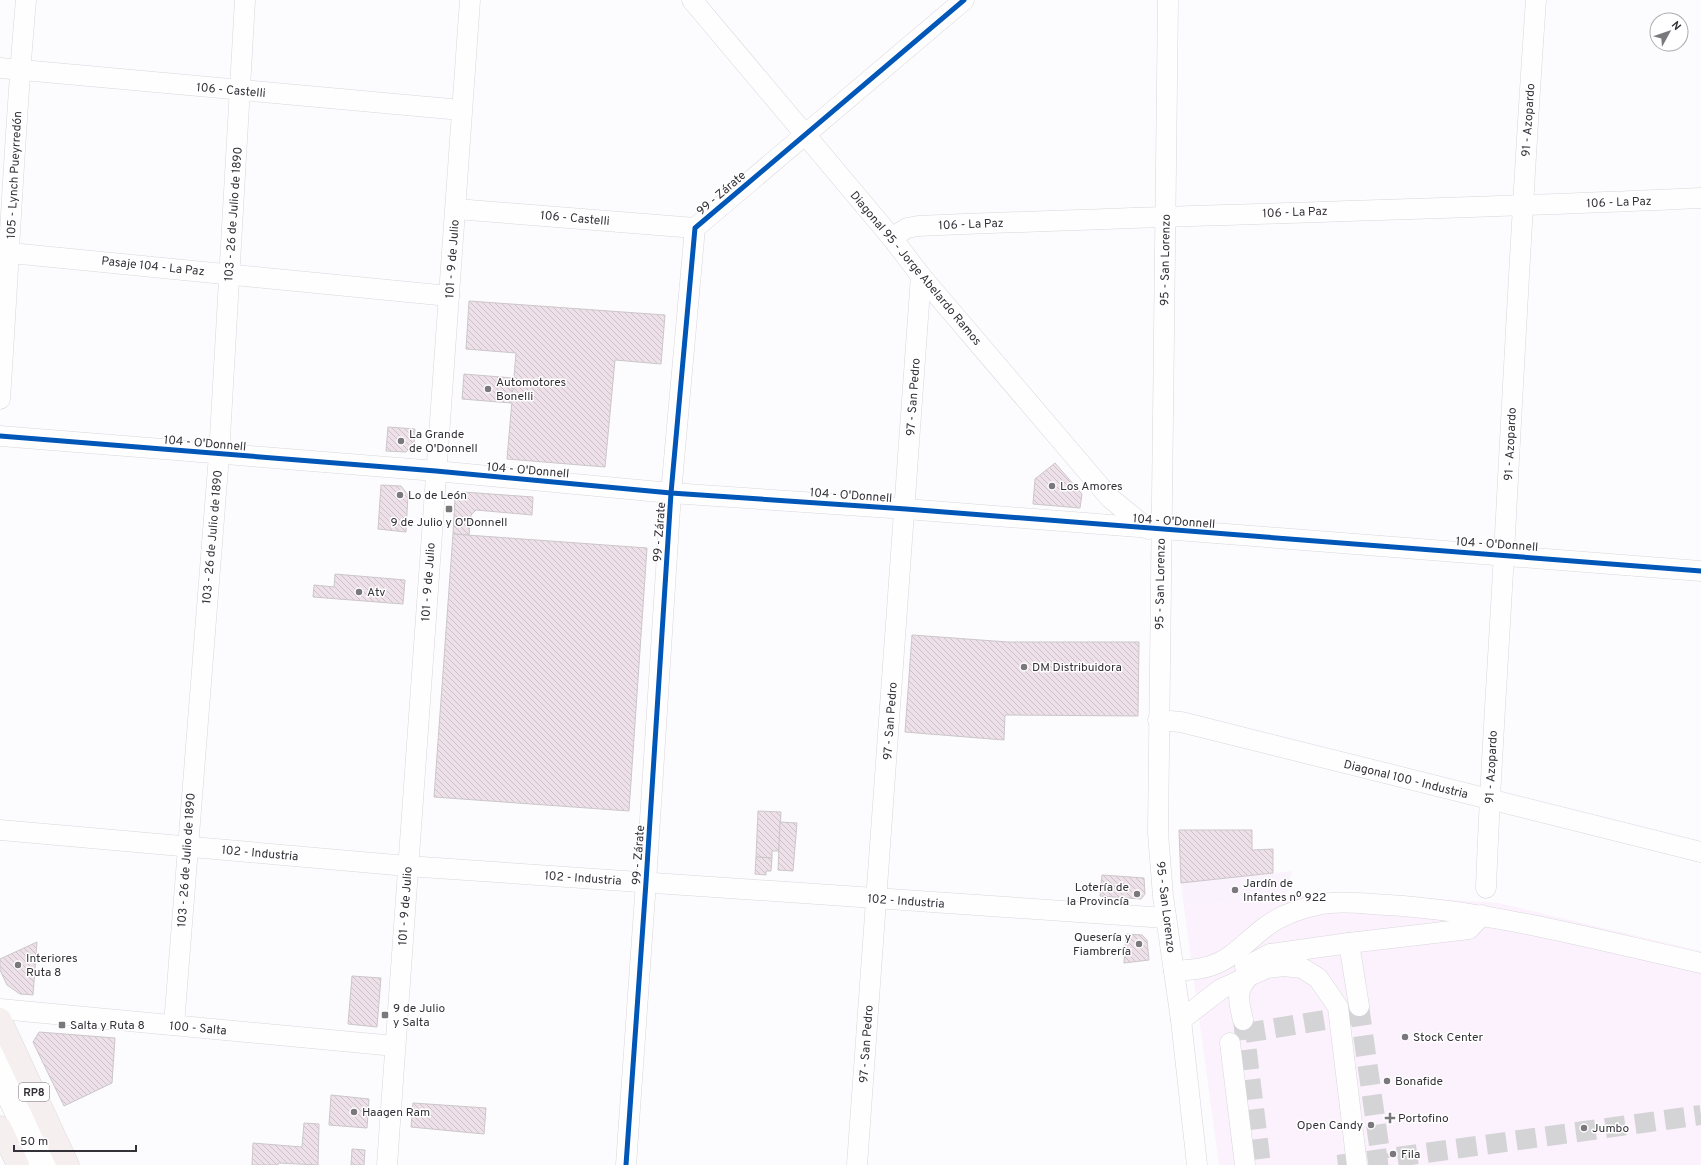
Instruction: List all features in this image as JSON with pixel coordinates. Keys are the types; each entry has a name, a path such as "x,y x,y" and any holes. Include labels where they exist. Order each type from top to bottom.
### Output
{"main road":[{"name":"RP8","path":"0,1019 68,1165"},
{"path":"0,1127 18,1165"}],"street":[{"name":"105 - Lynch Pueyrredón","path":"0,399 5,252 26,0"},
{"name":"103 - 26 de Julio de 1890","path":"174,1025 219,454 241,91 245,0"},
{"name":"101 - 9 de Julio","path":"387,1165 407,866 456,209 461,110 470,0"},
{"name":"Diagonal 95 - Jorge Abelardo Ramos","path":"692,0 892,238 921,276 1110,498 1154,529"},
{"name":"99 - Zárate","path":"626,1165 671,493 695,228 804,134 964,0"},
{"name":"95 - San Lorenzo","path":"1168,0 1166,216 1154,529 1158,720 1158,833 1166,918 1181,1020 1197,1165"},
{"name":"91 - Azopardo","path":"1486,888 1489,800 1504,554 1522,206 1536,0"},
{"name":"106 - Castelli","path":"0,68 461,110"},
{"name":"106 - La Paz","path":"892,238 907,228 918,226 1166,216 1522,206 1701,198"},
{"name":"106 - Castelli","path":"456,209 695,228"},
{"name":"Pasaje 104 - La Paz","path":"5,252 449,296"},
{"name":"97 - San Pedro","path":"857,1165 878,899 921,276"},
{"name":"104 - O'Donnell","path":"0,436 436,471 671,493 906,509 1154,529 1504,554 1701,571"},
{"name":"Diagonal 100 - Industria","path":"1158,720 1181,722 1701,852"},
{"name":"102 - Industria","path":"0,830 407,866 1166,918"},
{"path":"1174,971 1214,965 1232,955 1266,926 1289,913 1318,904 1349,903 1411,907 1482,915 1564,930 1701,963"},
{"path":"1181,1020 1221,989 1234,975 1252,962 1270,954 1469,929 1482,915"},
{"path":"1349,943 1359,1006"},
{"path":"1221,989 1266,968 1284,966 1302,968 1318,978 1338,1007 1357,1165"},
{"path":"1243,1020 1239,991 1242,983 1251,974"},
{"name":"100 - Salta","path":"0,1009 396,1046"},
{"path":"1230,1043 1245,1165"},
{"path":"0,1048 56,1165"},
{"path":"0,1082 40,1165"}],"shaded area":[{"name":"Jardín de Infantes nº 922","path":"1292,871 1286,897 1184,907 1181,883"},
{"path":"1339,892 1498,903 1701,951 1701,1165 1219,1165 1184,907"}],"building":[{"path":"469,301 665,315 661,364 615,360 605,467 507,459 516,353 466,349"},
{"name":"Automotores Bonelli","path":"464,374 513,378 511,403 462,399"},
{"path":"388,427 415,429 414,444 406,452 386,451"},
{"path":"1055,463 1082,494 1080,508 1033,504 1035,479"},
{"path":"381,485 401,486 408,495 406,532 378,529"},
{"path":"463,492 533,497 532,515 476,510 471,515 469,535 453,534 455,498"},
{"path":"453,534 647,548 629,811 434,797"},
{"name":"Atv","path":"335,574 405,580 403,604 313,597 314,585 334,587"},
{"name":"DM Distribuidora","path":"912,635 1008,642 1139,642 1138,716 1005,715 1004,740 905,732"},
{"path":"758,811 781,812 779,851 772,851 772,858 756,857"},
{"path":"780,822 797,823 793,871 778,870"},
{"path":"1179,830 1252,830 1252,850 1273,849 1273,873 1181,883"},
{"path":"756,857 772,858 771,871 766,871 766,875 755,874"},
{"path":"1102,875 1144,878 1145,894 1141,899 1100,896"},
{"path":"1126,934 1142,935 1147,940 1149,960 1124,963"},
{"name":"Interiores Ruta 8","path":"37,942 33,995 20,994 7,985 0,970 0,959"},
{"path":"352,976 381,978 377,1027 348,1024"},
{"path":"39,1032 115,1038 112,1083 64,1106 33,1042"},
{"path":"331,1095 369,1099 367,1128 329,1125"},
{"path":"413,1103 486,1108 484,1134 411,1127"},
{"path":"304,1123 319,1124 318,1165 278,1163 278,1165 252,1165 253,1143 302,1147"},
{"path":"352,1149 365,1150 364,1165 351,1165"}],"tunnel":[{"path":"1359,1006 1381,1159"},
{"path":"1245,1033 1355,1015"},
{"path":"1243,1020 1261,1165"},
{"path":"1338,1165 1701,1115"}],"cycle path":[{"path":"626,1165 671,493 695,228 964,0"},
{"path":"0,436 436,471 671,493 906,509 1701,571"}],"place":[{"name":"Automotores Bonelli","path":"488,389"},
{"name":"La Grande de O'Donnell","path":"401,441"},
{"name":"Los Amores","path":"1052,486"},
{"name":"Lo de León","path":"400,495"},
{"name":"9 de Julio y O'Donnell","path":"449,509"},
{"name":"Atv","path":"359,592"},
{"name":"DM Distribuidora","path":"1024,667"},
{"name":"Jardín de Infantes nº 922","path":"1235,890"},
{"name":"Lotería de la Provincía","path":"1137,894"},
{"name":"Quesería y Fiambrería","path":"1139,944"},
{"name":"Interiores Ruta 8","path":"18,965"},
{"name":"9 de Julio y Salta","path":"385,1015"},
{"name":"Salta y Ruta 8","path":"62,1025"},
{"name":"Stock Center","path":"1405,1037"},
{"name":"Bonafide","path":"1387,1081"},
{"name":"Haagen Ram","path":"354,1112"},
{"name":"Portofino","path":"1390,1118"},
{"name":"Open Candy","path":"1371,1125"},
{"name":"Jumbo","path":"1584,1128"},
{"name":"Fila","path":"1393,1154"}]}
